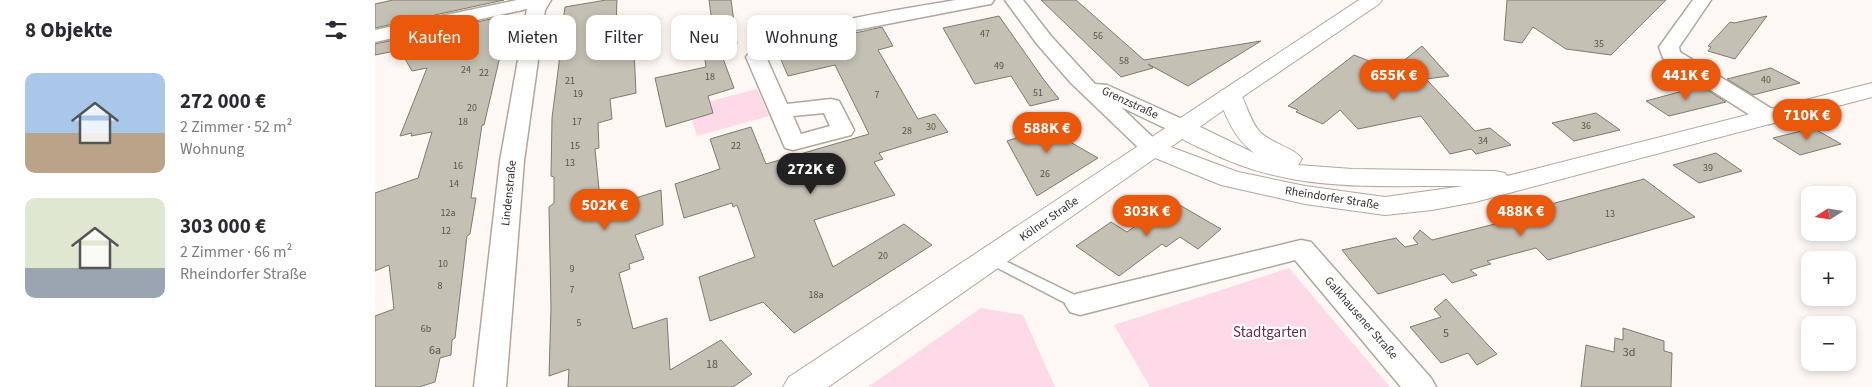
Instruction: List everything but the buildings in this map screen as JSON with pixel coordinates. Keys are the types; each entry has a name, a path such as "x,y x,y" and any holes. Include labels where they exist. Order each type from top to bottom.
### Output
{"main road":[{"name":"Kölner Straße","path":"801,387 991,259 1181,127 1373,0"},
{"name":"Rheindorfer Straße","path":"1152,148 1231,179 1305,195 1385,206 1441,200 1475,193 1517,180 1872,90"},
{"name":"Rheindorfer Straße","path":"1230,94 1238,121 1253,140 1273,154 1342,176"},
{"name":"Rheindorfer Straße","path":"1181,127 1219,148 1260,164 1304,174 1378,178 1456,176 1517,180"}],"street":[{"path":"375,36 541,0"},
{"name":"Lindenstraße","path":"489,387 512,161 536,10 541,0"},
{"path":"781,111 756,57 779,45 816,32 985,0"},
{"name":"Grenzstraße","path":"1014,0 1044,40 1079,79 1152,148"},
{"path":"1702,0 1669,47 1671,54 1680,62 1769,117"},
{"name":"Grenzstraße","path":"1079,79 1181,127"},
{"name":"Galkhausener Straße","path":"1080,304 1301,249 1420,387"}],"lane":[{"path":"991,259 1080,304"}],"green space":[{"path":"757,89 769,116 697,136 688,107"},
{"name":"Stadtgarten","path":"1289,268 1390,387 1150,387 1114,325"},
{"path":"981,308 1023,315 1055,387 868,387"}]}
